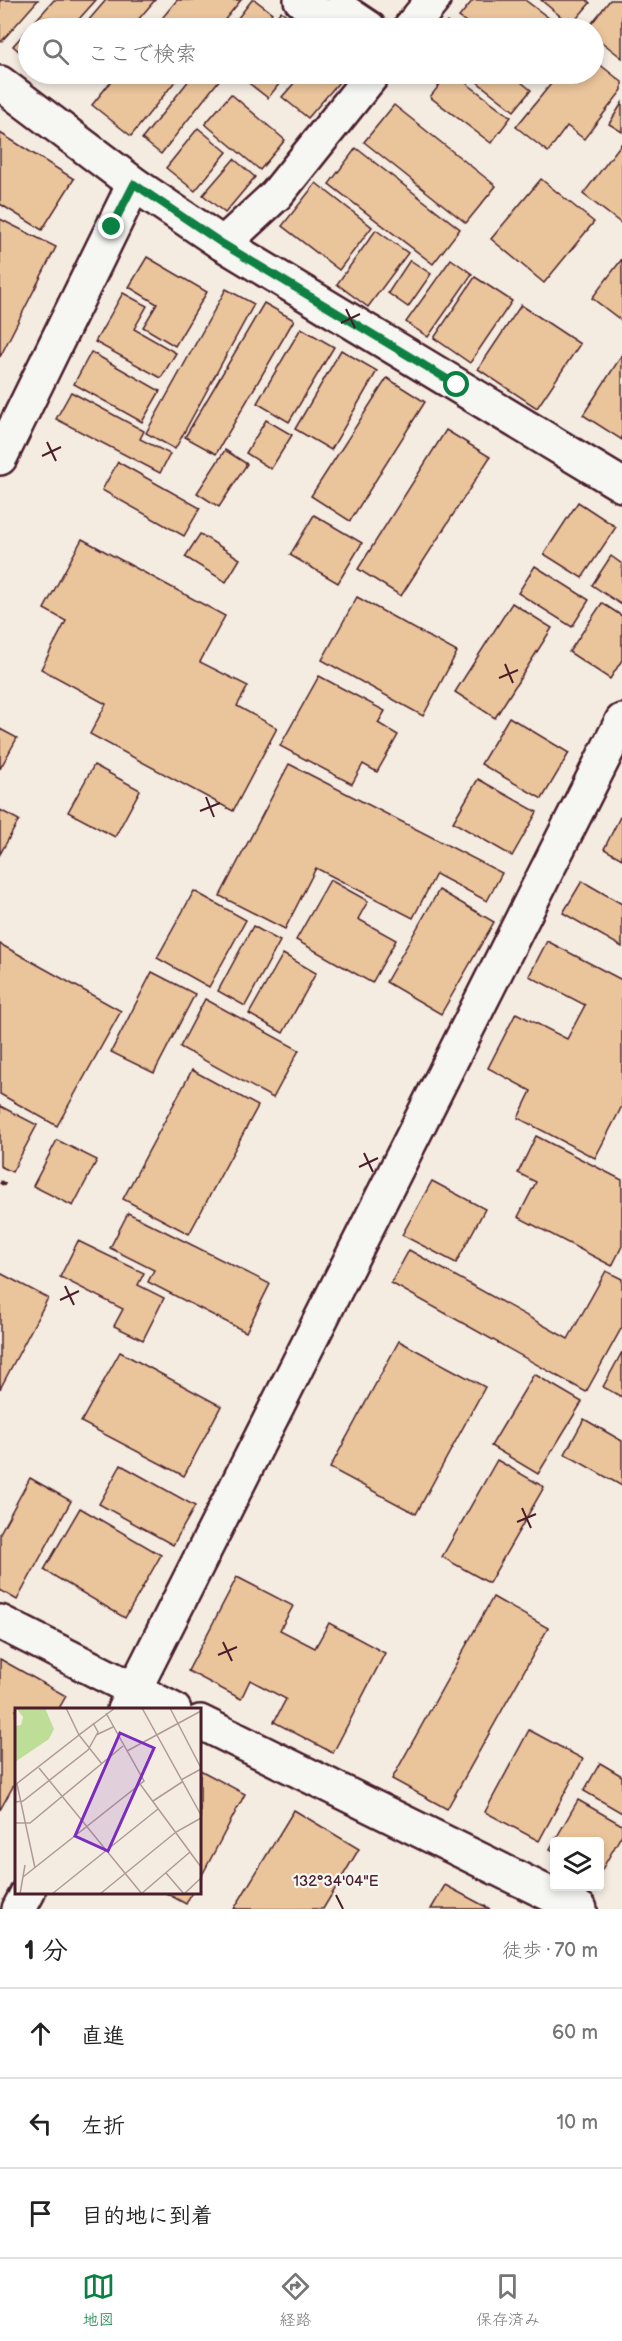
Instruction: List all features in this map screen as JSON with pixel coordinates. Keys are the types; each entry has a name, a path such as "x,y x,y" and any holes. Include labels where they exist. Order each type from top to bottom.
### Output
{"street":[{"path":"301,0 323,18 345,12 354,18"},
{"path":"418,18 433,0"},
{"path":"0,83 134,184 223,244 622,485"},
{"path":"223,244 276,195 366,84"},
{"path":"0,459 134,184"},
{"path":"129,1700 622,721"},
{"path":"0,1622 129,1700 165,1708"},
{"path":"201,1722 580,1909"},
{"path":"19,1909 27,1894"}],"path":[{"path":"0,1182 6,1185"}],"building":[{"path":"0,0 38,0 22,18 18,18 18,23 0,41"},
{"path":"54,0 96,0 80,18 38,18"},
{"path":"106,0 155,0 140,18 91,18"},
{"path":"177,0 241,0 226,18 162,18"},
{"path":"252,0 272,13 268,18 238,18"},
{"path":"473,0 525,0 549,18 460,18"},
{"path":"541,0 587,0 590,3 577,18 563,18"},
{"path":"610,0 622,0 622,58 604,44 604,18 596,18"},
{"path":"281,11 290,18 275,18"},
{"path":"18,40 18,50 13,46"},
{"path":"604,68 622,82 622,90 584,139 567,126 548,152 516,127 551,84 604,84"},
{"path":"109,84 173,84 131,136 92,105"},
{"path":"186,84 216,84 161,154 142,139"},
{"path":"250,84 279,84 268,98"},
{"path":"293,84 337,84 308,118 282,97"},
{"path":"440,84 467,84 511,117 491,143 430,97"},
{"path":"480,84 524,84 531,90 514,111"},
{"path":"231,94 285,140 260,170 205,124"},
{"path":"622,103 622,132 609,124"},
{"path":"394,105 496,186 466,223 364,142"},
{"path":"198,128 227,152 195,191 166,168"},
{"path":"0,133 74,179 42,230 0,204"},
{"path":"622,143 622,224 583,194"},
{"path":"356,148 460,229 433,264 329,184"},
{"path":"234,159 255,177 225,213 203,195"},
{"path":"541,179 594,222 544,283 491,239"},
{"path":"316,183 372,227 339,270 282,226"},
{"path":"0,219 56,247 0,357"},
{"path":"376,230 408,253 368,307 337,284"},
{"path":"147,257 207,292 175,346 143,327 157,304 129,287"},
{"path":"451,259 472,274 428,337 406,322"},
{"path":"622,259 622,321 592,298"},
{"path":"410,260 431,274 408,307 388,293"},
{"path":"475,277 512,301 470,363 434,338"},
{"path":"226,289 254,304 175,449 146,433"},
{"path":"123,293 147,306 134,329 176,353 161,378 95,342"},
{"path":"264,303 294,320 216,454 185,437"},
{"path":"521,305 580,344 537,408 478,369"},
{"path":"301,328 334,347 289,422 257,403"},
{"path":"341,350 377,371 331,450 295,429"},
{"path":"91,352 160,391 142,422 74,384"},
{"path":"622,355 622,440 583,415"},
{"path":"387,378 425,402 350,521 311,496"},
{"path":"71,392 144,431 140,439 170,454 160,473 56,419"},
{"path":"266,420 292,435 271,469 246,453"},
{"path":"446,430 490,457 401,596 358,569"},
{"path":"225,450 247,464 219,507 197,493"},
{"path":"118,462 200,508 184,536 102,490"},
{"path":"578,502 616,527 582,578 544,554"},
{"path":"314,515 362,543 338,583 290,555"},
{"path":"200,534 240,559 226,582 185,557"},
{"path":"82,539 225,616 200,662 248,686 237,706 277,728 233,811 90,734 106,704 41,669 66,621 44,609"},
{"path":"611,556 622,564 622,605 592,585"},
{"path":"535,566 589,600 572,627 518,593"},
{"path":"357,597 457,652 423,716 322,660"},
{"path":"512,603 552,628 495,718 455,692"},
{"path":"602,603 622,616 622,660 610,679 569,652"},
{"path":"319,676 385,711 378,723 398,735 377,772 363,764 352,784 280,746"},
{"path":"509,717 569,753 542,799 481,764"},
{"path":"0,729 17,738 0,769"},
{"path":"289,764 502,873 487,901 436,874 413,918 316,868 285,929 220,896"},
{"path":"94,765 140,790 115,837 68,812"},
{"path":"478,779 537,812 512,856 453,822"},
{"path":"0,810 19,820 0,854"},
{"path":"620,817 622,818 622,859 604,849"},
{"path":"330,880 368,901 358,919 396,940 372,983 296,940"},
{"path":"582,881 622,904 622,947 563,913"},
{"path":"439,890 494,922 441,1014 386,982"},
{"path":"194,891 246,920 209,987 157,958"},
{"path":"253,926 280,941 245,1006 218,991"},
{"path":"547,941 622,980 622,1106 595,1158 518,1118 531,1091 488,1068 516,1013 567,1039 585,1005 529,976"},
{"path":"0,944 121,1011 57,1126 0,1094"},
{"path":"283,954 316,973 283,1033 249,1014"},
{"path":"152,972 195,994 154,1073 111,1052"},
{"path":"205,999 299,1050 273,1098 180,1047"},
{"path":"192,1070 258,1106 189,1234 123,1199"},
{"path":"0,1106 37,1125 12,1172 0,1166"},
{"path":"536,1136 622,1180 622,1246 612,1266 518,1217 536,1182 518,1173"},
{"path":"57,1140 97,1160 73,1206 33,1186"},
{"path":"432,1181 485,1209 456,1263 402,1235"},
{"path":"128,1213 270,1284 246,1332 148,1282 154,1270 110,1248"},
{"path":"78,1241 144,1273 138,1285 164,1298 143,1340 114,1326 123,1309 60,1277"},
{"path":"409,1250 568,1339 606,1271 622,1279 622,1327 586,1392 391,1283"},
{"path":"0,1273 48,1298 0,1389"},
{"path":"399,1341 485,1387 416,1514 330,1468"},
{"path":"120,1352 221,1406 184,1476 81,1422"},
{"path":"622,1352 622,1397 603,1387"},
{"path":"534,1374 582,1402 538,1474 491,1446"},
{"path":"584,1419 622,1441 622,1486 565,1454"},
{"path":"497,1460 544,1487 489,1583 442,1557"},
{"path":"121,1465 195,1506 173,1545 99,1504"},
{"path":"30,1478 71,1501 17,1600 0,1590 0,1533"},
{"path":"80,1508 161,1555 125,1618 44,1570"},
{"path":"237,1577 293,1606 280,1630 315,1648 329,1623 385,1653 333,1753 274,1722 286,1699 250,1680 241,1699 188,1671"},
{"path":"493,1597 548,1628 447,1809 392,1779"},
{"path":"0,1659 66,1696 59,1708 15,1708 15,1783 0,1810"},
{"path":"529,1730 583,1759 539,1841 485,1812"},
{"path":"600,1763 622,1776 622,1813 584,1791"},
{"path":"201,1771 245,1794 201,1877"},
{"path":"578,1800 622,1825 622,1834 604,1866 604,1837 557,1837"},
{"path":"294,1810 359,1849 323,1909 234,1909"},
{"path":"445,1885 490,1909 431,1909"},
{"path":"168,1894 191,1894 186,1904"}],"route":[{"path":"112,227 134,184 223,244 457,385"}]}
